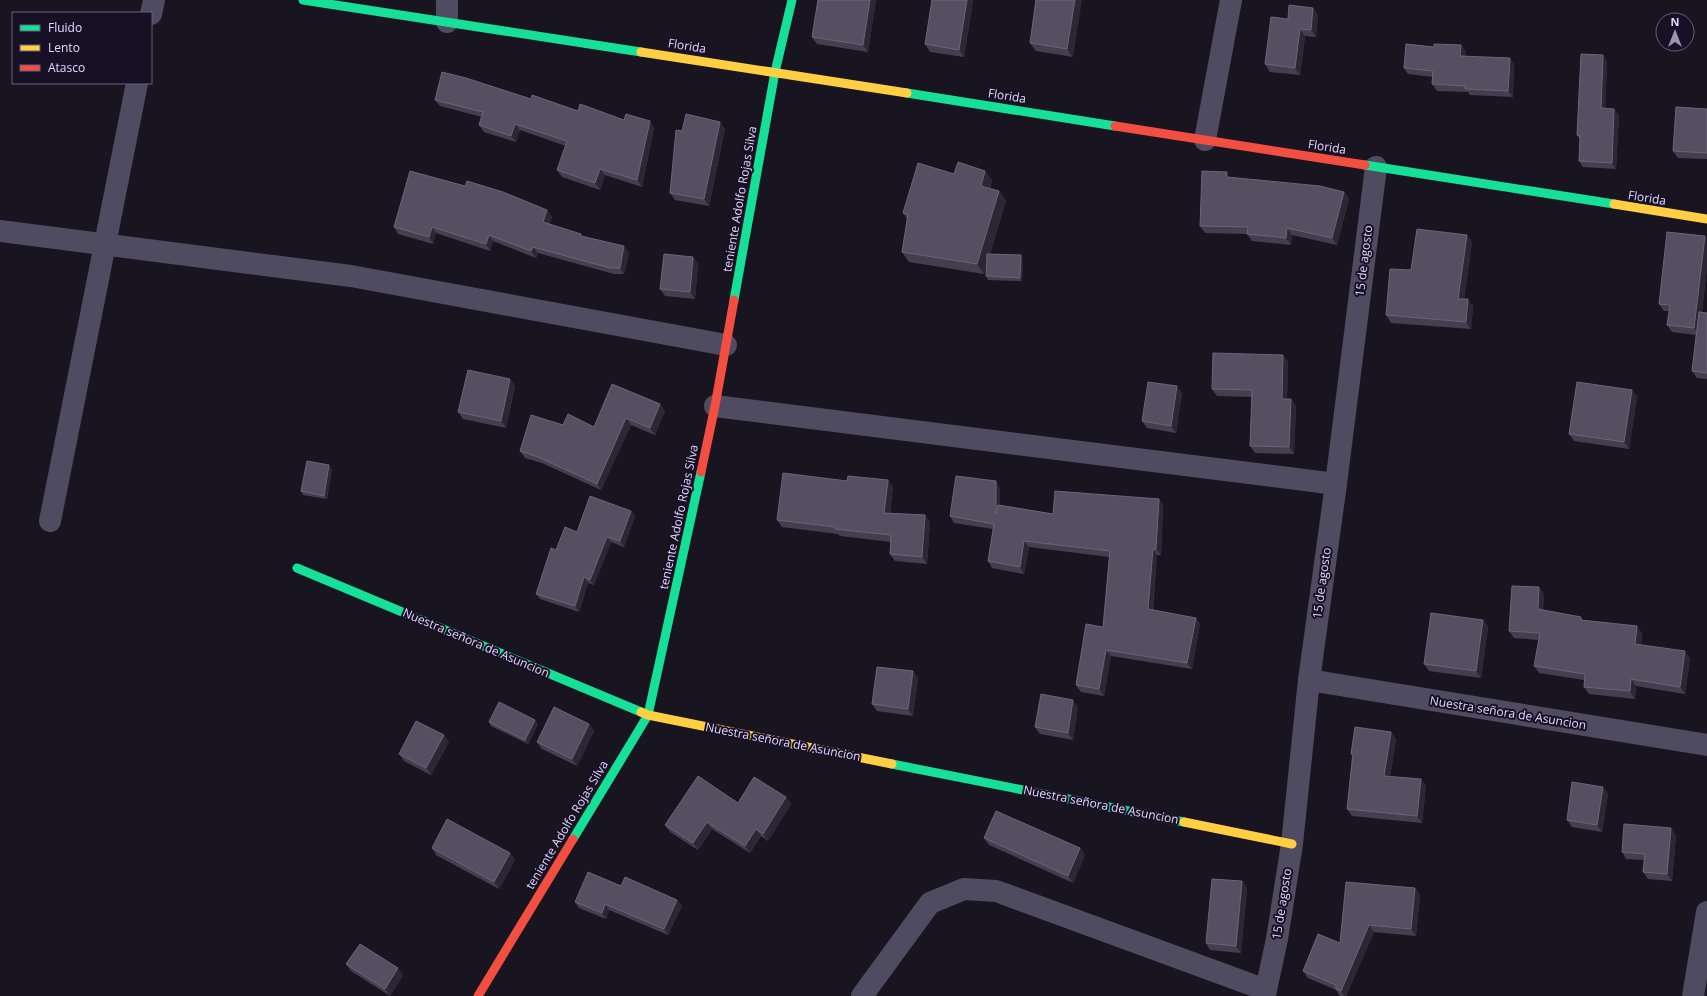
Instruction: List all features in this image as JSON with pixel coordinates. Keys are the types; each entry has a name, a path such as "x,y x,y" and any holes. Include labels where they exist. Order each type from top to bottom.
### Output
{"street":[{"path":"151,12 154,0"},
{"name":"Florida","path":"303,0 775,72 1707,219"},
{"path":"447,22 448,0"},
{"name":"teniente Adolfo Rojas Silva","path":"478,996 648,715 715,406 775,72 792,0"},
{"path":"1205,140 1231,0"},
{"path":"50,521 137,84"},
{"name":"15 de agosto","path":"1264,993 1277,939 1292,844 1309,680 1336,484 1376,167"},
{"path":"0,231 350,276 726,345"},
{"path":"715,406 1336,484"},
{"name":"Nuestra señora de Asuncion","path":"297,568 648,715 1292,844"},
{"name":"Nuestra señora de Asuncion","path":"1309,680 1707,745"},
{"path":"862,996 930,903 964,889 996,891 1264,993"},
{"path":"1693,996 1707,912"}],"building":[{"path":"818,0 870,0 863,45 812,37"},
{"path":"932,0 967,0 959,50 925,44"},
{"path":"1036,0 1075,0 1067,49 1030,43"},
{"path":"1289,5 1313,8 1311,30 1300,29 1295,68 1265,64 1271,17 1288,19"},
{"path":"1406,44 1434,47 1434,44 1461,45 1460,56 1510,58 1508,91 1465,89 1465,86 1432,84 1433,71 1404,68"},
{"path":"1581,54 1603,55 1601,108 1614,109 1612,163 1579,161 1580,136 1577,135"},
{"path":"442,72 466,78 531,99 532,95 578,111 580,104 624,120 626,114 650,121 637,180 600,169 595,183 557,170 567,141 515,124 511,136 479,125 483,112 435,100"},
{"path":"1676,107 1707,109 1707,153 1673,151"},
{"path":"686,114 720,122 704,199 670,193 676,130 682,131"},
{"path":"958,162 985,171 981,186 999,191 977,264 902,252 908,214 903,213 918,163 954,174"},
{"path":"410,171 465,186 467,181 503,192 547,210 543,222 581,234 581,236 624,246 620,268 610,268 533,247 531,251 489,235 486,244 432,227 429,237 394,227"},
{"path":"1202,171 1227,172 1227,177 1320,186 1344,192 1332,238 1287,228 1286,238 1247,234 1248,227 1200,226"},
{"path":"1417,229 1467,235 1458,299 1468,299 1466,322 1386,315 1390,269 1411,270"},
{"path":"1667,232 1705,236 1694,328 1667,325 1670,305 1659,304"},
{"path":"664,254 693,257 690,292 660,289"},
{"path":"987,254 1021,255 1020,278 986,276"},
{"path":"1699,312 1707,313 1707,373 1692,371"},
{"path":"1213,353 1283,355 1282,399 1291,399 1289,447 1250,446 1252,390 1212,389"},
{"path":"468,370 510,379 501,421 458,412"},
{"path":"1148,382 1177,386 1171,426 1142,421"},
{"path":"1577,382 1632,390 1624,442 1569,434"},
{"path":"612,384 660,404 650,428 626,418 597,484 538,457 520,451 531,415 563,425 568,414 594,427"},
{"path":"307,461 329,465 324,496 301,491"},
{"path":"783,473 847,481 848,476 888,480 884,513 925,515 922,557 890,554 891,535 835,529 835,527 777,520"},
{"path":"956,476 996,481 996,514 998,505 1053,514 1055,491 1159,499 1156,549 1153,549 1148,609 1196,618 1187,663 1106,650 1099,689 1076,685 1086,624 1103,627 1110,551 1024,541 1020,567 988,561 994,524 950,516"},
{"path":"590,496 631,511 620,541 607,537 590,580 584,577 575,606 536,594 551,548 556,550 565,527 577,532"},
{"path":"1512,586 1539,587 1538,609 1581,617 1581,620 1637,626 1635,644 1685,651 1680,687 1631,679 1630,691 1584,687 1585,674 1534,666 1540,633 1509,631"},
{"path":"1431,613 1483,620 1476,671 1424,664"},
{"path":"877,667 913,671 908,709 872,704"},
{"path":"1041,694 1073,700 1068,733 1035,727"},
{"path":"499,702 535,720 525,740 489,722"},
{"path":"554,707 589,724 572,759 537,742"},
{"path":"416,721 444,735 426,768 399,754"},
{"path":"1355,727 1391,732 1384,776 1421,779 1417,816 1347,809 1353,754 1351,754"},
{"path":"698,776 738,803 754,777 786,797 763,834 756,829 745,846 707,822 693,843 665,825"},
{"path":"1572,782 1603,787 1597,825 1567,820"},
{"path":"996,811 1080,848 1068,876 984,838"},
{"path":"447,819 510,853 494,882 432,848"},
{"path":"1624,824 1671,828 1667,874 1643,872 1645,854 1622,852"},
{"path":"588,872 621,886 625,877 677,900 664,929 605,904 602,913 575,902"},
{"path":"1212,879 1242,881 1236,946 1206,943"},
{"path":"1346,882 1415,888 1411,929 1369,925 1341,991 1336,989 1336,985 1303,971 1318,934 1340,943"},
{"path":"360,944 398,968 385,989 346,964"}],"traffic: fast":[{"path":"303,0 641,52"},
{"path":"734,300 775,72 792,0"},
{"path":"907,93 1115,126"},
{"path":"1365,165 1614,204"},
{"path":"573,839 648,715 701,472"},
{"path":"297,568 641,712"},
{"path":"892,764 1184,822"}],"traffic: slow":[{"path":"641,52 907,93"},
{"path":"1614,204 1707,219"},
{"path":"641,712 648,715 892,764"},
{"path":"1184,822 1292,844"}],"traffic: jam":[{"path":"1115,126 1365,165"},
{"path":"701,472 715,406 734,300"},
{"path":"478,996 573,839"}]}
